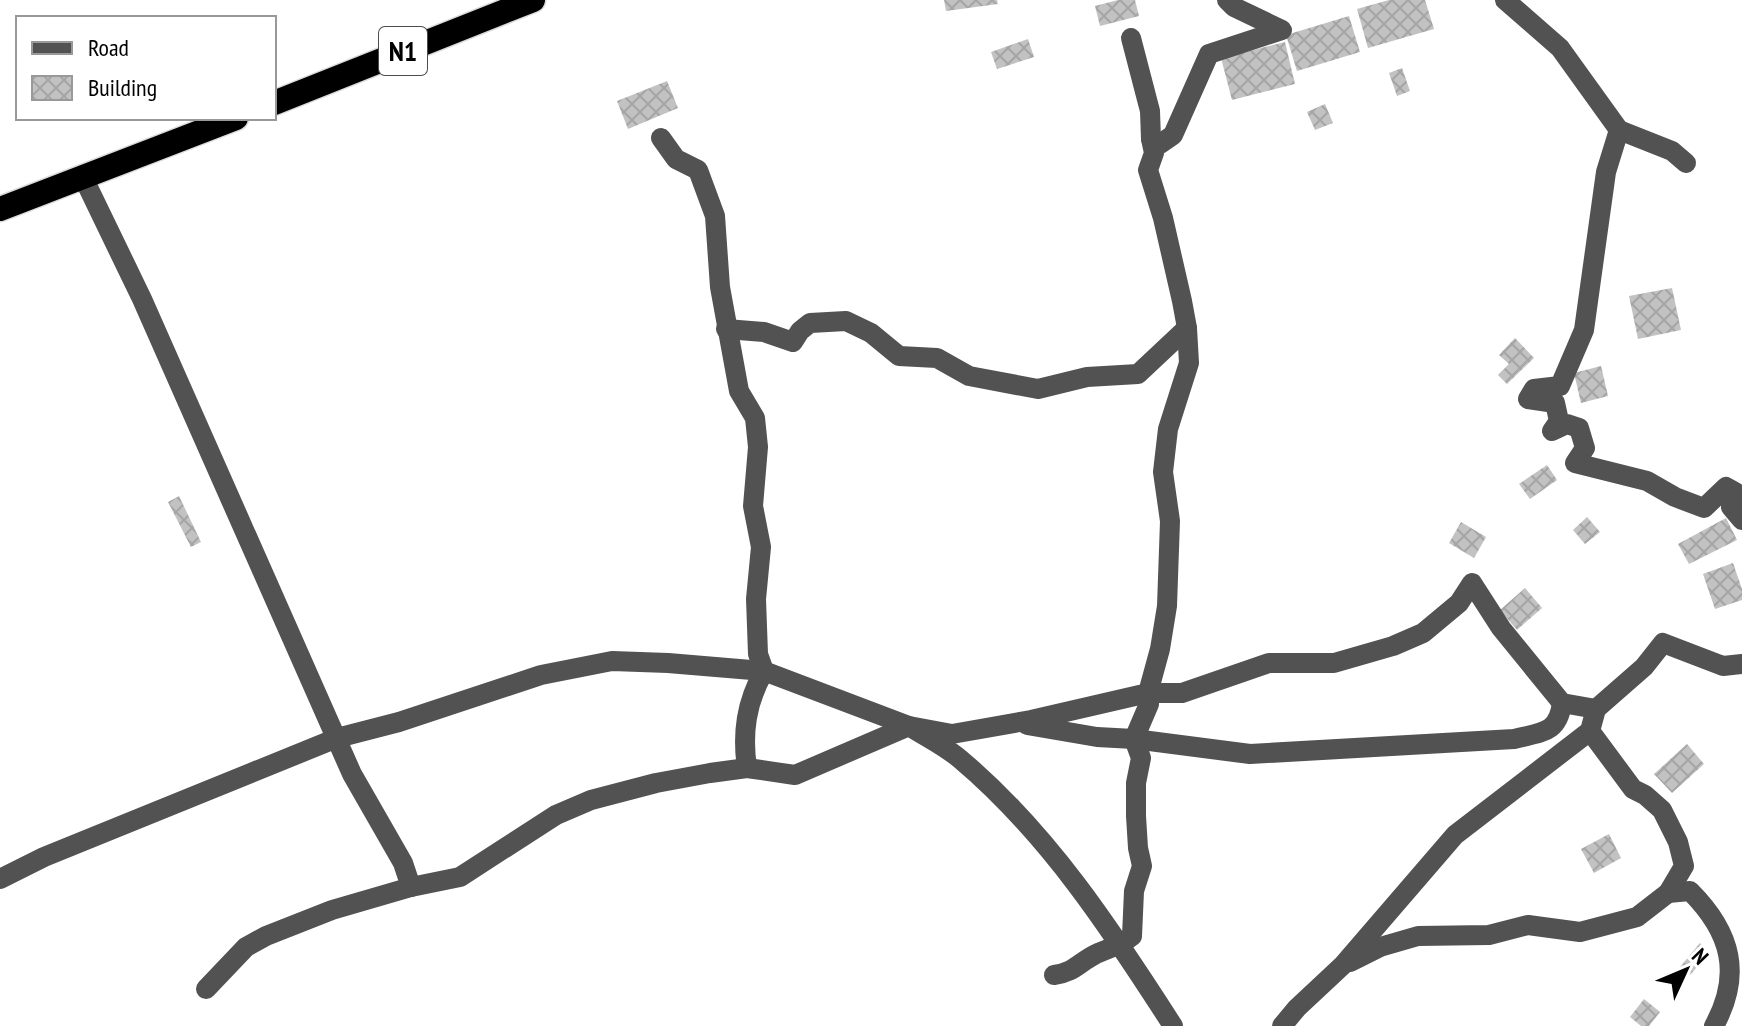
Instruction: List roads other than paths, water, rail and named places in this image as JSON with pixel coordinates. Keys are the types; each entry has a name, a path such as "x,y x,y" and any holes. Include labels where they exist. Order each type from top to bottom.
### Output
{"highway":[{"name":"N1","path":"276,102 533,0"},
{"path":"0,209 231,120"}],"street":[{"path":"1151,139 1160,144 1173,135 1209,54 1282,30 1234,7 1227,0"},
{"path":"1505,0 1560,48 1619,130 1672,151 1686,163"},
{"path":"1054,975 1069,973 1132,936 1134,891 1142,866 1136,816 1136,783 1141,758 1134,739 1149,704 1148,693 1167,606 1170,521 1163,472 1168,429 1189,363 1187,328 1163,218 1148,170 1154,153 1150,111 1131,38"},
{"path":"1619,130 1606,172 1584,330 1560,386 1534,389 1528,399 1555,403 1559,421 1552,431 1567,424 1579,428 1585,448 1575,463 1647,481 1675,497 1704,508 1726,487 1735,492 1731,507 1742,520"},
{"path":"661,138 676,159 698,170 715,216 726,329 739,391 755,418 758,447 753,506 761,547 756,599 758,654 764,671 753,690 746,715 744,750 747,768"},
{"path":"84,179 142,299 352,774 403,863 411,887"},
{"path":"726,329 764,332 793,342 810,323 846,321 871,333 899,356 937,358 969,376 1038,389 1087,377 1138,374 1187,328"},
{"path":"0,879 44,857 337,738 399,722 541,675 612,661 764,671 909,726 952,734 1148,693 1182,693 1269,663 1334,663 1393,646 1423,633 1459,603 1465,589 1472,583 1501,628 1562,703 1596,709"},
{"path":"1282,1026 1343,965 1455,835 1590,731 1596,709 1644,667 1663,643 1723,666 1742,664"},
{"path":"1015,723 1097,737 1250,754 1514,739 1549,730 1560,717 1562,703"},
{"path":"206,989 246,947 266,936 332,910 411,887 460,877 556,815 591,800 656,783 747,768 795,775 909,726"},
{"path":"909,726 958,758 1018,813 1097,910 1173,1026"},
{"path":"1343,965 1380,947 1418,936 1489,935 1528,925 1580,932 1637,917 1668,893 1684,866 1678,842 1662,810 1633,789 1590,731"},
{"path":"1668,893 1690,891 1712,913 1731,941 1740,981 1727,1011 1714,1026"}]}
